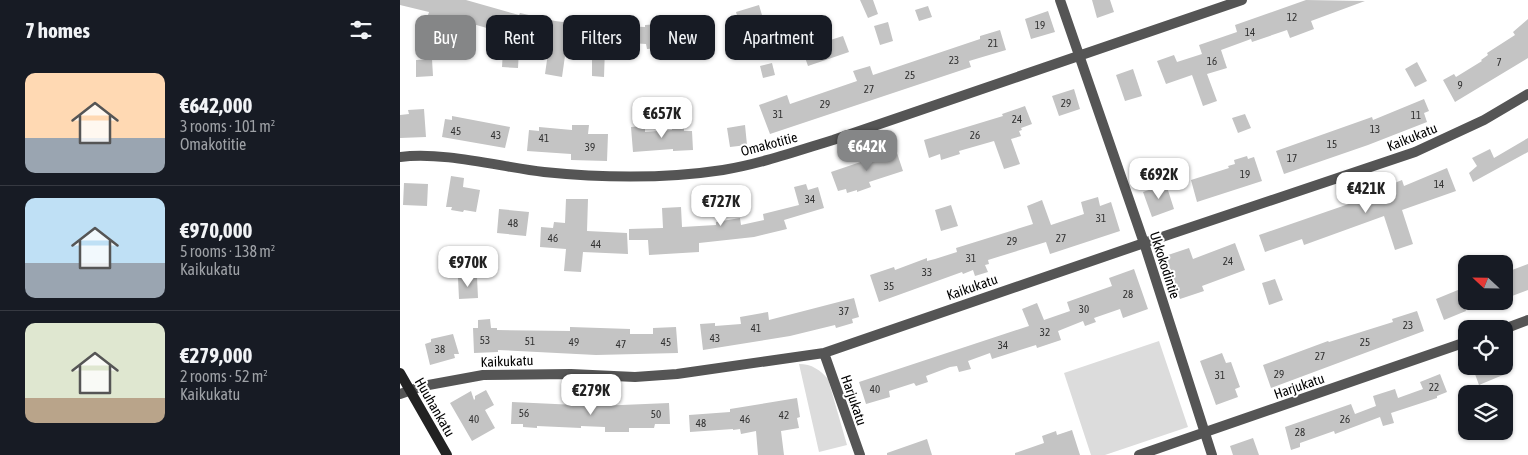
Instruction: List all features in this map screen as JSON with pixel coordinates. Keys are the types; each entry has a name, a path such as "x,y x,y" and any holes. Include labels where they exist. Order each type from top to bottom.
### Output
{"street":[{"name":"Ukkokodintie","path":"1060,0 1144,243 1212,455"},
{"name":"Omakotitie","path":"400,157 437,158 545,172 587,175 680,175 723,170 766,161 833,140 1242,0"},
{"name":"Kaikukatu","path":"405,392 460,378 506,373 635,377 677,374 824,353 1415,152 1484,120 1528,94"},
{"path":"1513,326 1528,320"},
{"name":"Harjukatu","path":"1139,455 1458,345"},
{"name":"Harjukatu","path":"824,353 860,455"},
{"name":"Huuhankatu","path":"400,373 405,392 446,455"}],"shaded area":[{"path":"1159,341 1188,427 1105,455 1091,455 1064,373"},
{"path":"799,364 815,368 828,379 847,445 819,452"}],"building":[{"path":"400,0 466,0 519,15 486,15 486,28 476,25 476,15 428,15 429,12 400,5"},
{"path":"860,0 873,0 878,14 868,18"},
{"path":"1092,0 1110,0 1114,12 1097,18"},
{"path":"1306,0 1365,1 1311,21 1314,29 1290,38 1287,30 1252,42 1251,39 1221,50 1227,68 1207,74 1217,101 1203,106 1192,75 1166,84 1157,61 1174,55 1177,62 1202,54 1199,45 1237,32 1235,25"},
{"path":"759,5 762,15 737,15 736,12"},
{"path":"928,6 932,17 919,21 915,10"},
{"path":"1048,11 1055,32 1031,39 1025,19"},
{"path":"1528,19 1528,58 1455,102 1443,80 1454,74 1456,77 1482,61 1488,55 1487,53 1515,35 1513,32"},
{"path":"553,21 563,22 564,60 562,77 545,74 547,60 553,60"},
{"path":"888,22 893,41 880,45 874,26"},
{"path":"650,25 650,49 647,49 646,44 640,44 640,27"},
{"path":"1000,30 1006,50 969,61 971,67 770,134 759,105 787,95 790,104 857,81 853,71 870,66 873,75 980,39 980,36"},
{"path":"843,36 849,52 832,58 832,39"},
{"path":"416,60 432,60 433,76 416,77"},
{"path":"502,60 518,60 518,68 502,67"},
{"path":"592,60 605,60 604,77 592,76"},
{"path":"806,60 826,60 808,66"},
{"path":"1417,62 1427,81 1415,87 1405,69"},
{"path":"772,63 775,75 763,78 760,66"},
{"path":"1133,69 1142,96 1125,101 1116,75"},
{"path":"1074,89 1080,109 1059,116 1052,96"},
{"path":"1424,99 1429,111 1424,113 1427,122 1284,174 1276,151 1372,117 1373,120"},
{"path":"1025,106 1032,124 1021,128 1022,130 1019,131 1021,136 1011,139 1020,164 1004,169 994,141 959,151 960,154 941,160 940,154 929,158 924,140 1003,116 1002,114"},
{"path":"424,109 426,137 400,138 400,115 409,114 408,110"},
{"path":"1245,114 1251,128 1238,133 1232,118"},
{"path":"452,116 510,127 505,148 442,137 445,119 452,120"},
{"path":"572,125 589,125 588,134 608,134 607,161 571,160 571,154 527,151 529,130 539,131 539,127 572,130"},
{"path":"672,125 684,125 684,131 692,131 693,150 673,151 673,149 633,152 631,127 645,126 645,132 672,130"},
{"path":"745,125 747,145 730,147 727,128"},
{"path":"1528,138 1528,152 1473,182 1469,173 1477,166 1472,158 1490,149 1494,158"},
{"path":"896,150 903,171 869,182 871,187 857,192 857,190 847,193 846,189 838,191 831,172"},
{"path":"1247,156 1248,159 1254,157 1262,181 1197,202 1191,180 1229,168 1228,166 1235,164 1234,160"},
{"path":"1447,168 1456,191 1402,210 1413,244 1395,250 1384,216 1304,245 1302,239 1265,252 1259,235 1394,190 1392,184 1402,180 1404,186"},
{"path":"451,176 464,178 463,187 480,190 476,212 451,210 452,207 446,207"},
{"path":"404,183 428,184 427,206 403,205"},
{"path":"806,184 808,190 818,187 824,208 784,220 787,229 754,237 699,243 699,252 649,255 648,240 629,240 629,229 663,228 662,208 681,207 682,227 716,225 716,222 740,218 741,225 764,220 763,214 799,205 794,187"},
{"path":"1166,184 1174,209 1152,217 1143,192"},
{"path":"1098,197 1100,206 1111,202 1120,231 1050,254 1046,242 988,260 989,264 985,265 988,272 975,276 973,270 963,274 962,272 879,302 870,275 894,267 895,270 927,258 927,261 935,259 957,252 956,248 1033,224 1027,206 1042,200 1051,225 1084,214 1081,202"},
{"path":"566,199 588,199 587,231 627,233 628,254 583,252 581,272 564,271 566,249 540,247 541,227 553,228 554,222 565,223"},
{"path":"951,205 958,226 941,231 935,210"},
{"path":"499,209 529,212 526,236 497,233"},
{"path":"1235,243 1245,270 1202,286 1204,291 1180,299 1165,256 1189,248 1193,259"},
{"path":"1528,264 1528,290 1513,296 1513,270"},
{"path":"1134,269 1148,309 1123,318 1120,309 1094,318 1096,322 1085,326 1083,321 1058,331 1061,340 1037,348 1036,345 992,359 990,353 968,361 971,369 959,372 957,366 950,367 926,376 928,382 916,386 914,383 889,391 890,397 866,404 859,382 1029,326 1022,309 1037,303 1044,320 1070,311 1067,302 1112,286 1109,278"},
{"path":"477,277 478,298 459,299 458,278"},
{"path":"1275,279 1283,300 1269,305 1262,283"},
{"path":"1458,290 1458,310 1466,311 1444,320 1436,299"},
{"path":"854,298 859,317 852,319 853,323 836,328 835,325 790,336 703,350 700,324 715,323 715,326 741,324 740,317 768,312 769,320"},
{"path":"1417,311 1424,331 1271,388 1263,365 1328,341 1393,322 1392,319"},
{"path":"490,319 491,328 497,328 497,330 570,331 570,327 630,329 630,334 653,334 653,328 676,327 678,353 596,355 498,350 498,352 474,353 473,328 478,328 478,320"},
{"path":"453,334 459,354 454,354 455,358 430,365 425,344 431,342 431,339"},
{"path":"1222,353 1226,363 1231,362 1240,387 1235,389 1238,397 1216,405 1200,361"},
{"path":"1440,374 1447,392 1437,396 1437,398 1391,413 1394,423 1383,426 1380,417 1335,434 1334,431 1300,443 1300,447 1291,450 1285,427 1351,404 1355,414 1376,406 1373,396 1395,389 1398,398 1423,389 1420,382"},
{"path":"1475,375 1503,375 1479,385"},
{"path":"486,390 494,405 485,410 495,428 472,441 450,403 471,391 474,400 475,396"},
{"path":"797,398 800,417 797,418 799,428 781,431 784,455 758,455 756,431 741,434 740,429 690,432 689,415 730,412 730,409"},
{"path":"512,402 598,406 669,403 670,424 655,424 654,428 629,428 629,432 605,432 605,427 523,427 523,424 511,424"},
{"path":"1072,430 1080,455 1015,455 1015,453 1044,443 1042,436 1056,431 1057,435"},
{"path":"1253,438 1259,455 1233,455 1230,446"},
{"path":"927,439 932,455 887,455 887,453"}]}
